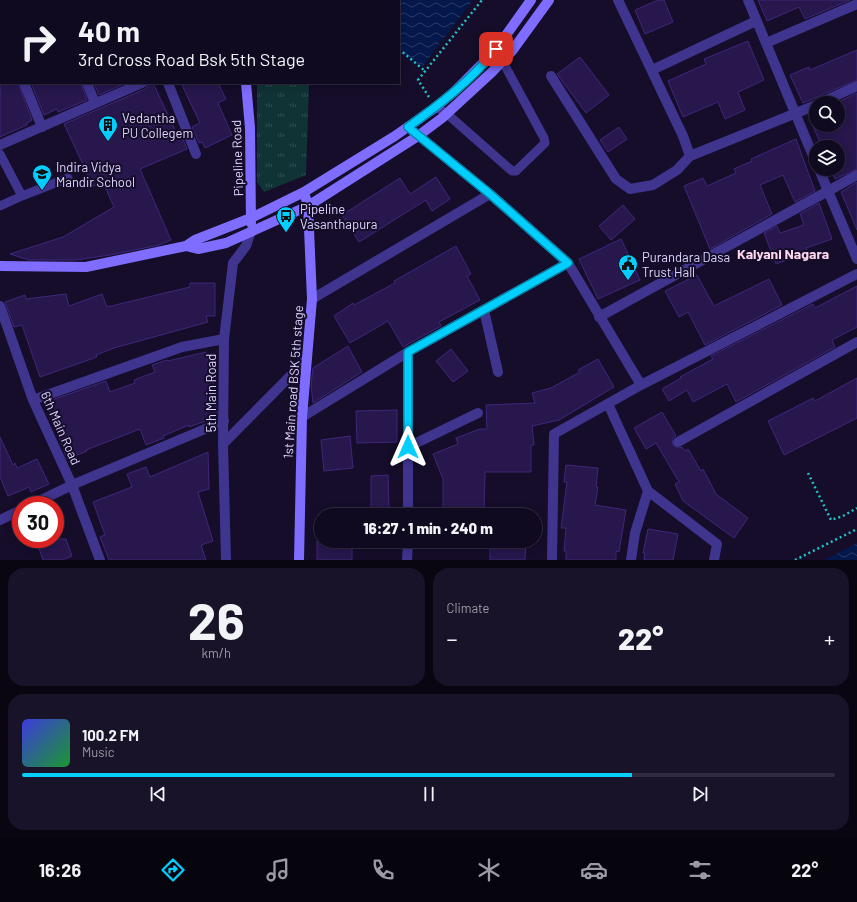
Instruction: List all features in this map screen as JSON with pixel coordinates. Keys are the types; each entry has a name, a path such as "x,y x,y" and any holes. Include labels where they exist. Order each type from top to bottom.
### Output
{"main road":[{"path":"0,266 86,267 186,246 195,240 251,218 304,192 408,127 456,91 496,49 531,0"},
{"path":"186,246 198,249 226,243 308,206 418,136 446,113 503,61 549,0"},
{"name":"Pipeline Road","path":"246,84 250,128 251,231"},
{"name":"1st Main road BSK 5th stage","path":"299,560 302,417 312,299 308,206 304,192"}],"street":[{"path":"618,0 683,136 690,156"},
{"path":"748,0 809,147"},
{"path":"766,43 857,4"},
{"path":"652,70 756,21"},
{"path":"551,76 616,179 630,189 653,185 677,170 690,156 809,108"},
{"path":"24,84 42,127"},
{"path":"87,84 96,103"},
{"path":"0,145 140,84"},
{"path":"168,84 196,154"},
{"path":"835,96 857,86"},
{"path":"408,127 490,194 568,263 641,385"},
{"path":"822,176 857,259"},
{"path":"599,317 857,176"},
{"path":"312,299 490,194"},
{"name":"5th Main Road","path":"226,560 224,340 233,263 246,246 251,231"},
{"path":"302,417 408,352 568,263"},
{"path":"552,560 554,434 641,385 857,274"},
{"name":"6th Main Road","path":"0,306 33,400 72,485 100,560"},
{"path":"484,310 498,372"},
{"path":"33,400 182,348 224,340"},
{"path":"678,442 857,342"},
{"path":"408,352 408,508"},
{"path":"224,444 307,359"},
{"path":"608,404 648,490 717,544 714,560"},
{"path":"408,447 478,413"},
{"path":"49,496 224,420"},
{"path":"631,560 635,533 648,490"},
{"path":"0,520 12,514"},
{"path":"407,560 408,548"}],"lane":[{"path":"436,107 446,113 512,171 516,172 545,143 544,138 496,49"},
{"path":"0,154 22,196"},
{"path":"0,206 68,178"}],"path":[{"path":"436,107 418,80 482,0"},
{"path":"400,50 425,71"},
{"path":"808,473 831,520 857,508"},
{"path":"795,560 857,529"}],"green space":[{"path":"257,84 309,84 306,175 264,192 257,182"}],"water":[{"path":"400,0 473,0 422,67 400,53"},
{"path":"857,543 857,560 825,560"}],"building":[{"path":"658,0 664,0 673,22 645,34 635,10"},
{"path":"758,0 850,0 805,19 799,7 767,21"},
{"path":"748,41 764,80 738,92 745,110 725,119 718,102 683,117 668,81 706,64 704,59"},
{"path":"857,50 857,80 819,96 809,96 809,100 803,103 790,75 809,67 810,70"},
{"path":"580,57 609,95 586,113 557,74"},
{"path":"0,84 18,84 32,120 27,123 27,125 0,137"},
{"path":"31,84 81,84 87,100 58,112 57,109 44,115"},
{"path":"94,84 124,84 99,95"},
{"path":"148,84 153,84 177,134 180,132 187,149 140,169 171,240 159,245 76,260 29,260 10,254 63,237 114,207 103,182 93,186 64,124 147,87"},
{"path":"181,84 218,84 226,99 218,103 232,135 205,148 202,142 199,143 192,127 200,123"},
{"path":"857,93 857,169 845,174 845,140 819,140 815,132 845,132 845,99"},
{"path":"619,127 627,139 608,152 600,140"},
{"path":"796,139 815,191 795,202 783,175 760,185 772,214 710,249 684,186 703,178 707,186 736,173 734,169 752,161 751,159"},
{"path":"834,176 842,176 835,179"},
{"path":"436,177 450,199 432,211 426,200 359,242 342,215 400,178 410,194"},
{"path":"857,182 857,230 841,192"},
{"path":"819,203 832,239 806,248 808,252 776,264 764,233 777,226 780,233 804,225 800,214"},
{"path":"623,205 635,219 611,240 599,226"},
{"path":"621,239 640,280 598,299 579,259"},
{"path":"456,246 471,274 467,276 480,300 439,322 441,326 403,347 388,321 350,343 334,316 353,303 354,305 395,283 394,281"},
{"path":"697,275 714,306 769,279 782,305 705,345 688,312 679,317 665,291"},
{"path":"190,283 215,283 215,316 206,316 208,322 114,348 96,355 97,357 40,377 22,325 14,327 5,302 25,295 26,299 66,294 69,306 102,294 107,307 190,287"},
{"path":"857,286 857,327 832,340 835,347 736,402 727,384 693,402 687,390 669,401 662,389 681,378 680,377 713,359 711,356 813,304 815,308"},
{"path":"348,346 362,372 313,403 311,385 313,368"},
{"path":"451,349 468,371 453,382 436,361"},
{"path":"206,352 214,386 210,387 217,409 217,417 189,427 189,425 163,436 164,438 146,445 140,429 67,459 46,402 106,381 110,392 135,383 134,380 155,372 152,365 167,360"},
{"path":"598,359 614,387 559,420 532,426 534,445 531,445 531,472 485,472 484,508 443,508 443,479 433,454 458,444 456,438 480,429 487,429 486,405 535,403 532,393 551,388 580,372 578,370"},
{"path":"857,378 857,418 784,455 768,421 813,398 815,401"},
{"path":"397,410 397,442 357,443 356,411"},
{"path":"662,412 676,436 672,439 673,445 678,448 682,447 685,451 688,449 701,471 703,469 716,494 748,518 734,538 683,501 675,484 679,482 656,443 646,449 634,428"},
{"path":"350,436 353,468 324,471 321,440"},
{"path":"0,437 13,465 15,463 17,468 37,459 49,484 31,492 29,487 8,496 0,477"},
{"path":"208,452 209,489 198,492 213,541 201,545 206,560 109,560 100,537 105,535 93,502 132,487 127,474 146,467 150,477"},
{"path":"566,465 598,468 596,487 598,487 595,505 626,510 619,552 616,551 616,560 566,560 566,551 564,551 566,528 561,528 567,482 564,482"},
{"path":"388,475 389,508 371,508 371,476"},
{"path":"648,529 678,534 673,560 644,560 645,553 643,553"},
{"path":"64,539 66,539 72,556 62,560 43,560 39,548 64,548"},
{"path":"317,548 352,548 352,560 317,560"},
{"path":"490,548 526,548 525,560 490,560"}],"place":[{"name":"Vedantha PU Collegem","path":"108,142"},
{"name":"Indira Vidya Mandir School","path":"42,191"},
{"name":"Pipeline Vasanthapura","path":"286,233"},
{"name":"Purandara Dasa Trust Hall","path":"628,281"}],"district":[{"name":"Kalyani Nagara","path":"783,253"}],"route":[{"path":"408,447 408,352 568,263 490,194 408,127 456,91 496,49"}]}
